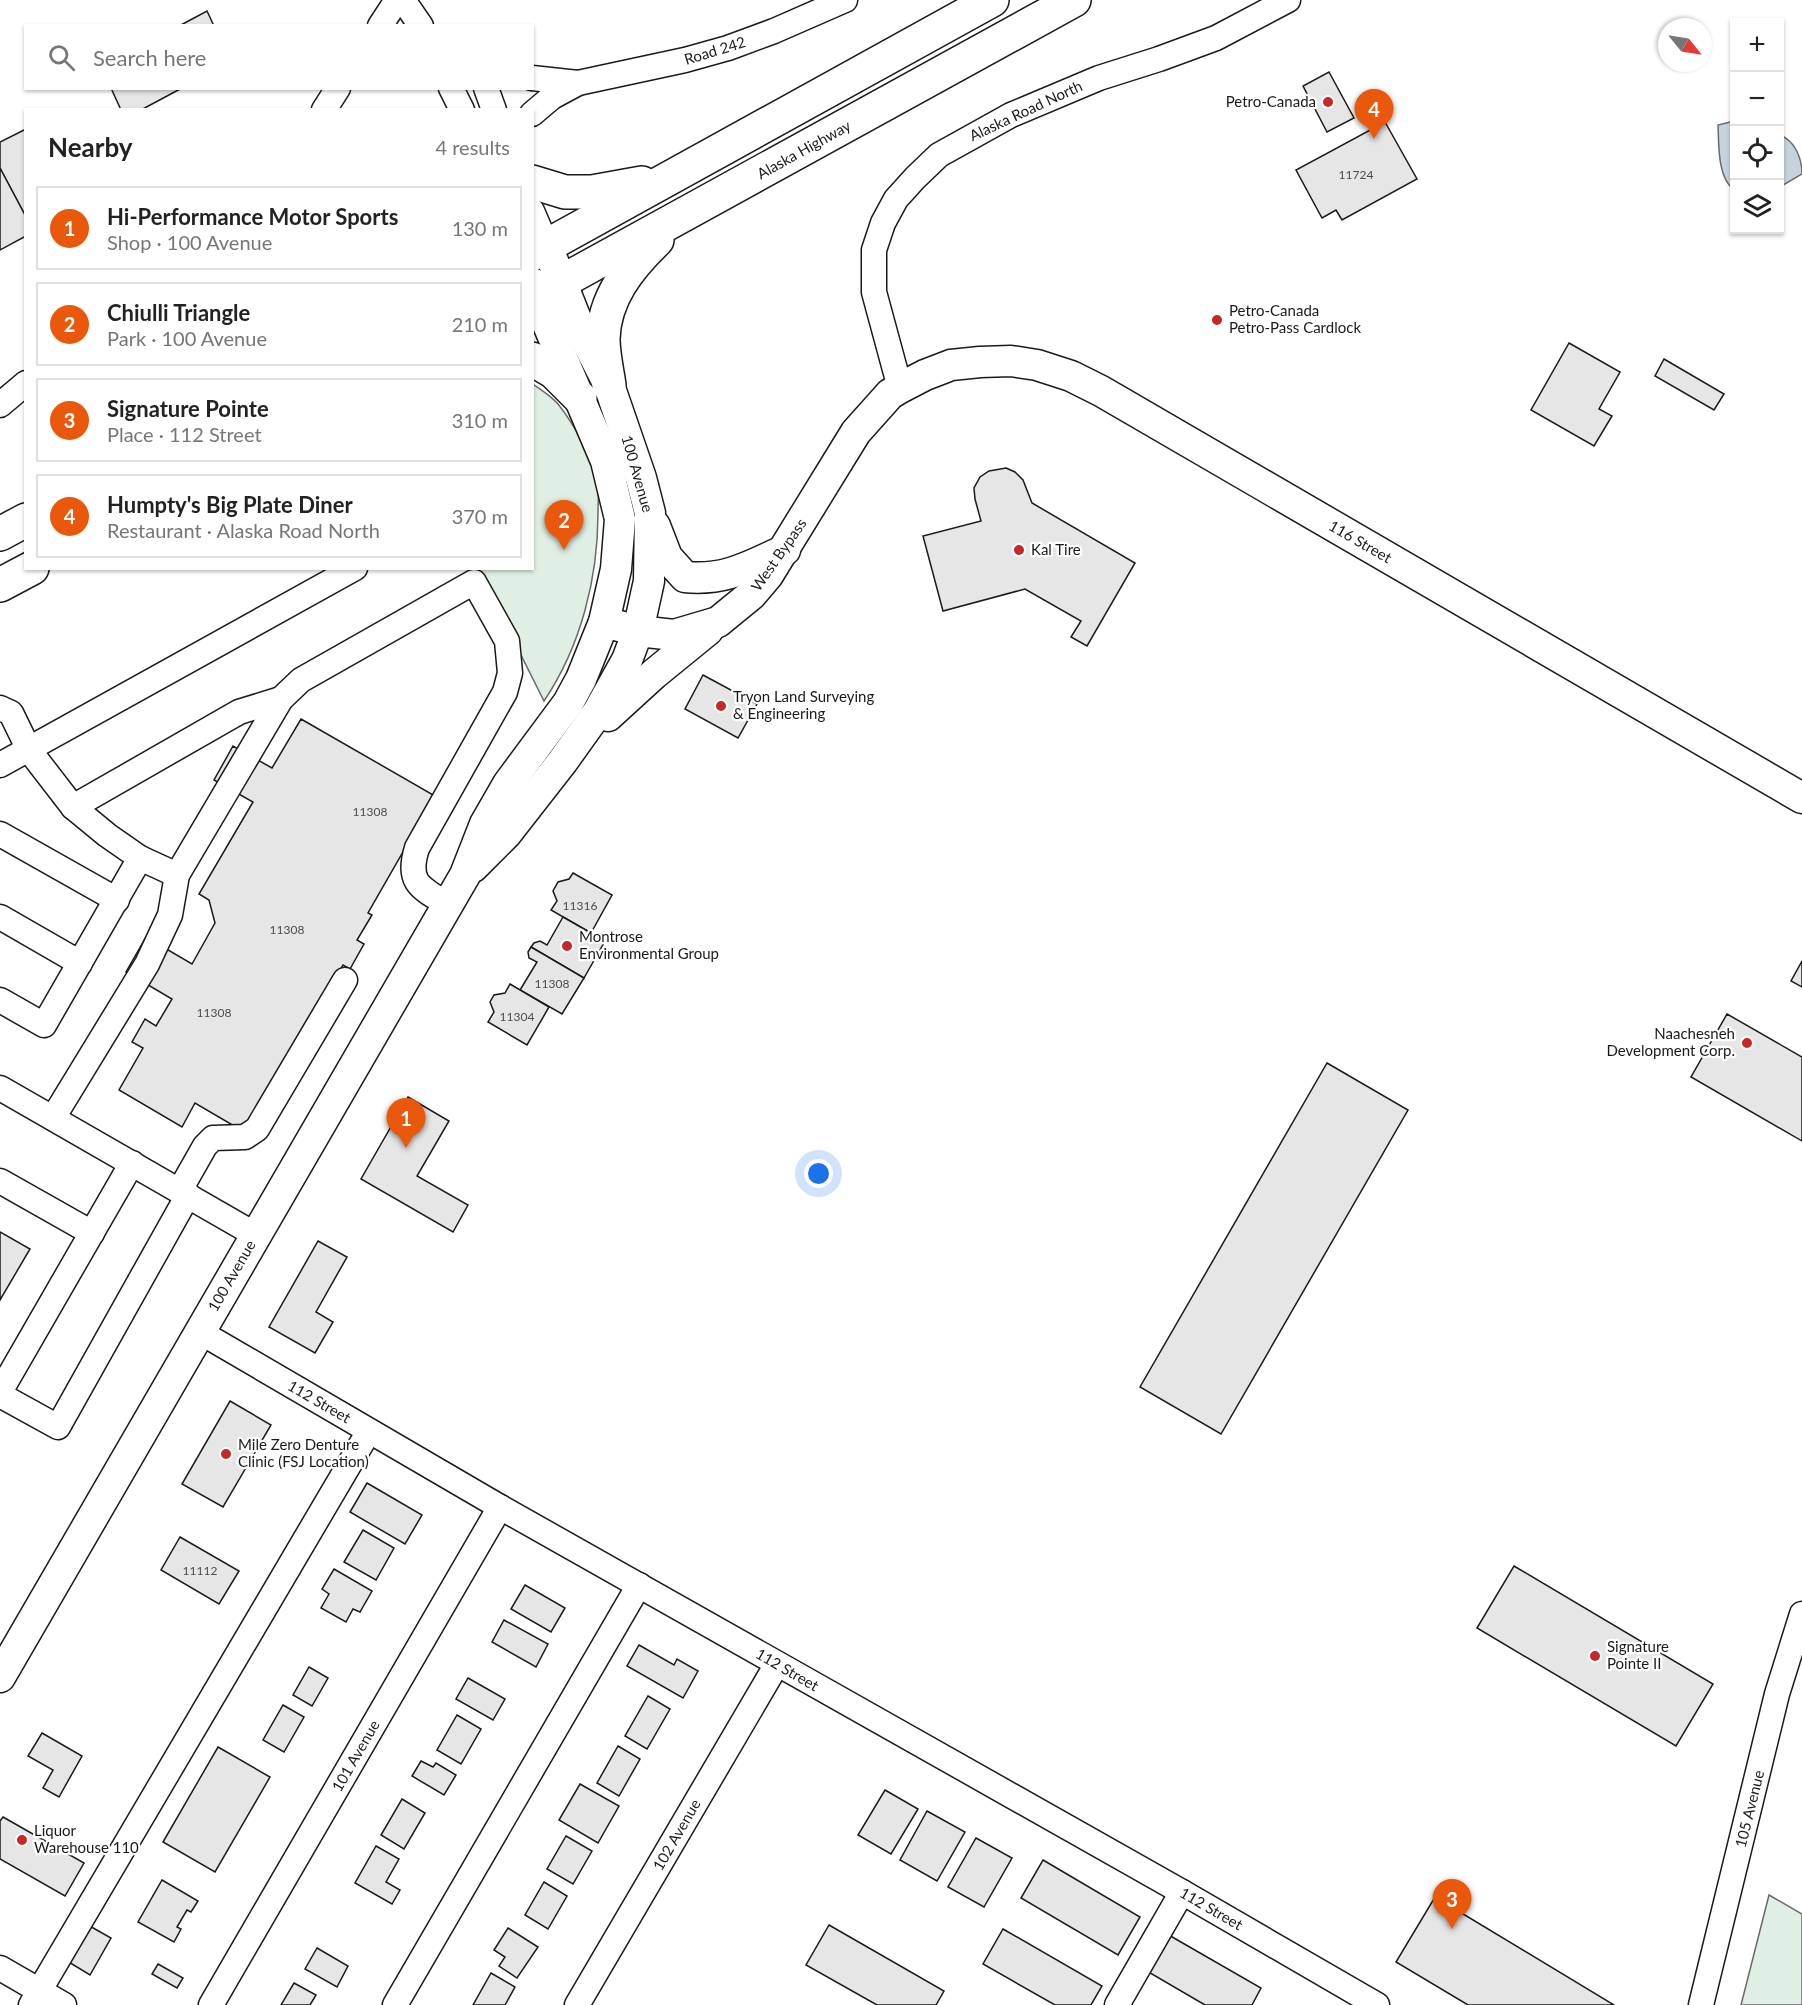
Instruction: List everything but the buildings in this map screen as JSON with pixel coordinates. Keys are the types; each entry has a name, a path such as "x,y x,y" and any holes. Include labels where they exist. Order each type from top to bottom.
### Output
{"highway":[{"path":"540,250 992,0"},
{"name":"Alaska Highway","path":"541,290 680,218 1074,0"},
{"path":"534,183 565,192 592,192 668,179"},
{"path":"534,360 594,392 607,312 616,289 638,259 680,218"},
{"path":"0,534 24,521"},
{"path":"0,585 28,570"}],"main road":[{"name":"100 Avenue","path":"465,875 506,834 598,712 618,679 638,631 649,581 650,513 641,478 541,290 540,250"},
{"name":"116 Street","path":"900,388 951,365 980,362 1037,365 1071,376 1101,391 1802,798"},
{"name":"West Bypass","path":"604,622 638,631 674,635 718,622 751,595 768,575 856,432 890,394 900,388"},
{"name":"100 Avenue","path":"0,1677 465,875 485,824 508,784 568,703 592,656 604,622 616,569 620,519 606,461 594,392"},
{"path":"650,513 667,557 685,577 715,578 733,573 785,550"},
{"path":"563,760 621,703 718,622"}],"street":[{"path":"381,24 397,0"},
{"path":"403,0 419,24"},
{"name":"Road 242","path":"534,112 552,97 578,83 685,60 728,48 784,27 845,0"},
{"name":"Alaska Road North","path":"900,388 874,292 874,250 883,223 896,199 915,178 939,155 1011,115 1099,78 1216,38 1287,0"},
{"name":"Road 242","path":"534,78 578,83"},
{"path":"325,108 337,90"},
{"path":"452,90 461,108"},
{"path":"487,90 493,108"},
{"path":"534,221 540,250"},
{"path":"0,405 24,385"},
{"path":"0,765 351,570"},
{"path":"53,1118 147,964 170,915 177,875 281,699 302,680 470,575 507,641 510,673 505,692 417,849 412,864 414,879 425,891 447,904"},
{"path":"73,807 239,712 281,699"},
{"path":"0,708 11,713 29,750 73,807 140,858 177,875"},
{"path":"0,834 117,900"},
{"path":"0,1000 44,1025 140,858"},
{"path":"0,917 80,963"},
{"path":"132,1163 0,1393 58,1427 184,1193 206,1146 213,1138 245,1137 257,1129 345,980"},
{"path":"0,1088 256,1234"},
{"path":"0,1181 92,1233"},
{"name":"112 Street","path":"200,1332 500,1507 1182,1892 1377,2005"},
{"path":"36,1998 369,1431"},
{"name":"101 Avenue","path":"211,2005 500,1507"},
{"path":"395,2005 639,1585"},
{"name":"105 Avenue","path":"1701,2005 1778,1694 1802,1614"},
{"name":"102 Avenue","path":"577,2005 777,1664"},
{"path":"1117,2005 1182,1892"},
{"path":"0,1968 36,1998 64,2005"}],"green space":[{"path":"534,385 555,401 570,421 592,462 598,481 597,537 591,587 568,658 544,701 478,570 534,570"},
{"path":"1769,1895 1802,1914 1802,2005 1741,2005"}],"shaded area":[{"path":"1730,122 1730,186 1722,169 1718,125"},
{"path":"1784,137 1790,141 1797,151 1802,174 1784,185"}],"place":[{"name":"Petro-Canada","path":"1328,102"},
{"name":"Humpty's Big Plate Diner","path":"1374,139"},
{"name":"Petro-Canada Petro-Pass Cardlock","path":"1217,320"},
{"name":"Chiulli Triangle","path":"564,550"},
{"name":"Kal Tire","path":"1019,550"},
{"name":"Tryon Land Surveying & Engineering","path":"721,706"},
{"name":"Montrose Environmental Group","path":"567,946"},
{"name":"Naachesneh Development Corp.","path":"1747,1043"},
{"name":"Hi-Performance Motor Sports","path":"406,1148"},
{"name":"Mile Zero Denture Clinic (FSJ Location)","path":"226,1454"},
{"name":"Signature Pointe II","path":"1595,1656"},
{"name":"Liquor Warehouse 110","path":"22,1840"},
{"name":"Signature Pointe","path":"1452,1929"}]}
